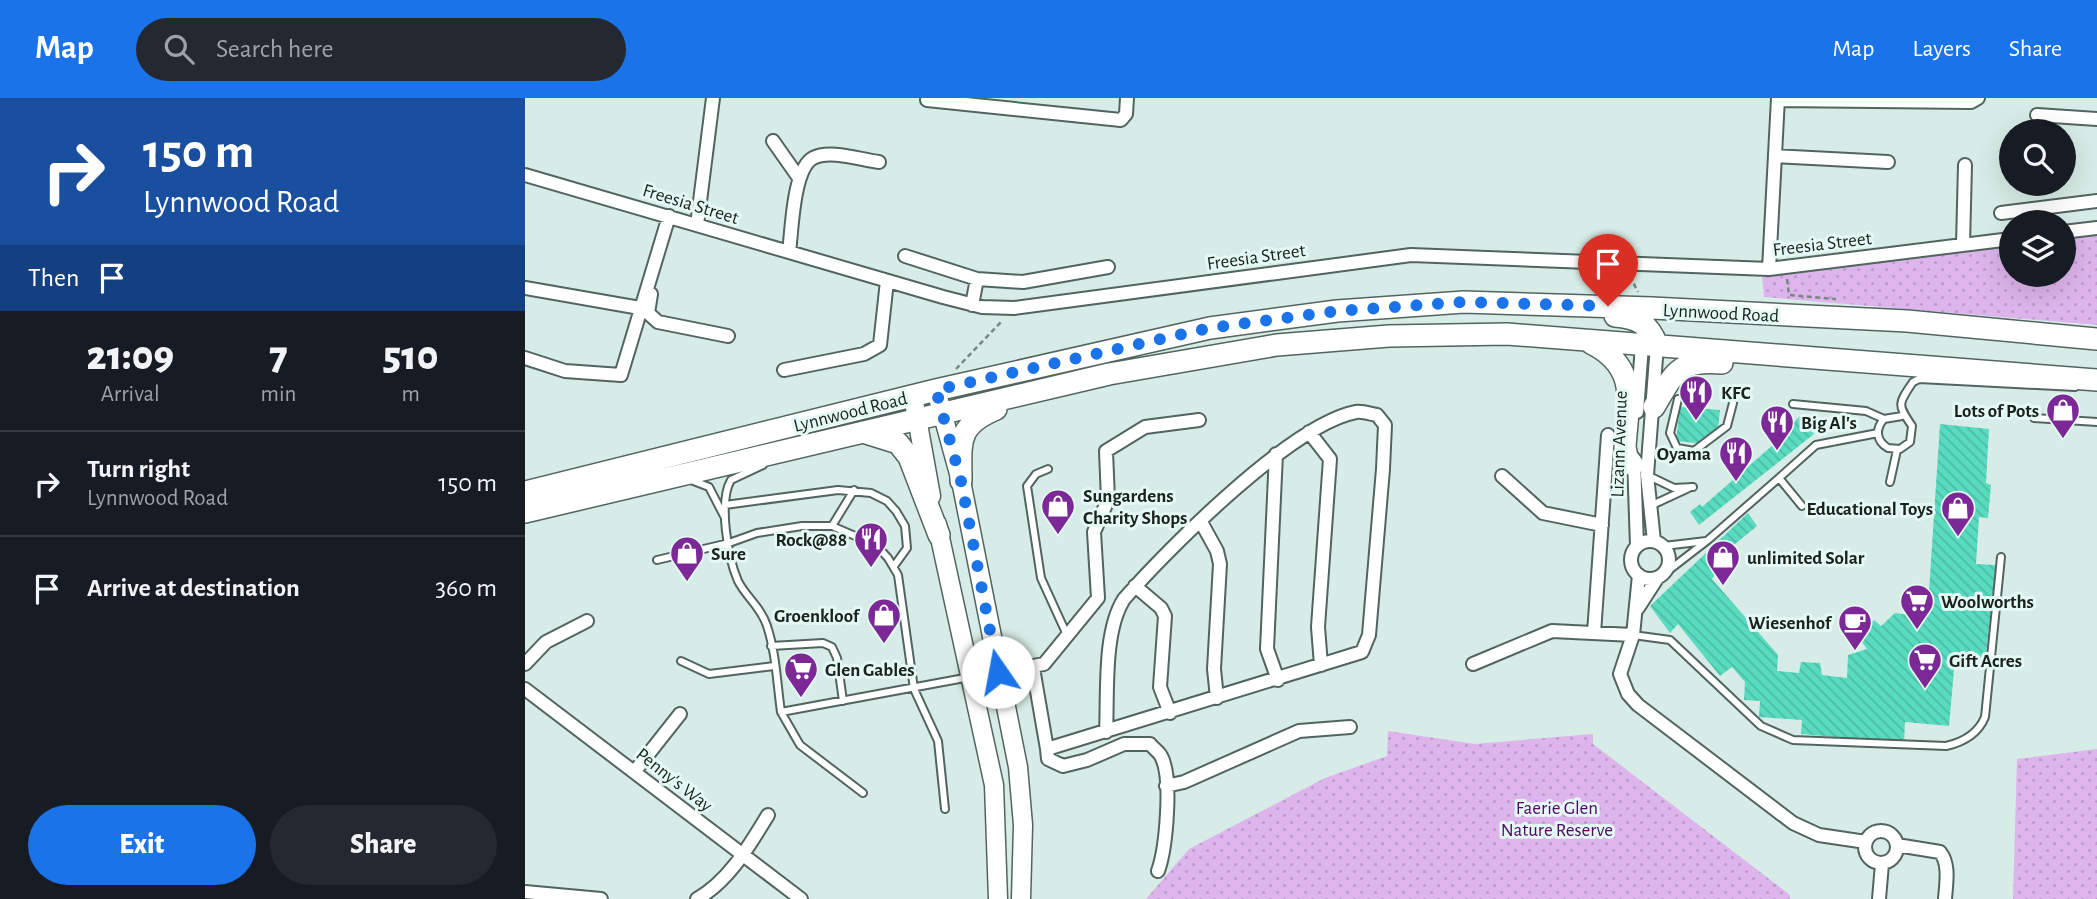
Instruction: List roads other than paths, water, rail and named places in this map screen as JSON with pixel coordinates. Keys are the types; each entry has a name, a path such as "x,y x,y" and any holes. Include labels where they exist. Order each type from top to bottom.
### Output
{"main road":[{"name":"Lynnwood Road","path":"525,492 936,390 1210,328 1337,311 1464,302 1907,321 2093,337"},
{"path":"1384,309 1634,318 1648,338"},
{"path":"1648,338 1658,311 1690,311"},
{"name":"Lynnwood Road","path":"525,512 850,434 1192,357 1333,339 1507,334 1590,342 1648,338 1846,360 2097,381"},
{"path":"1590,342 1613,356 1626,379 1625,447 1627,457 1640,470"},
{"path":"1654,407 1672,375 1687,364 1703,362 1795,367 1846,360"},
{"path":"961,481 961,440 969,424 995,409 1051,388"},
{"path":"936,390 961,481 1018,767 1023,825 1021,899"},
{"path":"913,396 939,535 972,677 993,785 998,899"},
{"path":"850,434 898,443 909,457 939,535"}],"street":[{"path":"697,225 713,98"},
{"path":"927,100 1121,120 1126,114 1127,98"},
{"path":"1769,269 1778,99 1971,102 1977,98"},
{"path":"2037,115 2097,119"},
{"path":"773,141 799,178"},
{"path":"789,252 799,178 805,165 814,157 829,155 879,162"},
{"path":"1775,156 1888,162"},
{"path":"1963,245 1965,165"},
{"name":"Freesia Street","path":"525,175 887,281 972,304 1014,308 1411,254 1769,269 1999,240"},
{"path":"2025,210 2097,201"},
{"path":"525,358 565,371 621,375 671,217"},
{"path":"671,217 648,303 648,313 658,322 728,336"},
{"path":"2076,230 2097,228"},
{"path":"905,256 977,279 1023,282 1108,267"},
{"path":"972,304 977,279"},
{"path":"784,370 864,354 880,345 887,281"},
{"path":"525,288 640,308"},
{"name":"Lizann Avenue","path":"1648,338 1654,407 1640,470 1659,543"},
{"name":"Lizann Avenue","path":"1637,545 1648,338"},
{"path":"1047,749 1106,732 1170,713 1362,652 1366,647 1385,425 1377,415 1357,412 1310,432 1276,454 1135,586 1115,614 1106,732"},
{"path":"972,677 1033,668 1046,663 1096,602 1098,593 1094,532 1108,500 1106,451 1145,427 1199,420"},
{"path":"1310,432 1330,459 1318,627 1321,665"},
{"name":"Lizann Avenue","path":"1594,633 1608,435"},
{"path":"1276,454 1267,649 1277,680"},
{"path":"1502,476 1543,513 1602,525"},
{"path":"1201,522 1217,551 1220,564 1214,677 1217,698"},
{"path":"1636,612 1670,560 1659,543 1637,545 1632,564 1639,575 1636,612 1633,635 1620,674 1628,694 1638,705 1793,823 1819,835 1866,842"},
{"path":"1639,575 1661,575"},
{"path":"1135,586 1161,608 1165,616 1160,687 1170,713"},
{"path":"525,664 546,642 587,621"},
{"path":"1473,664 1545,632 1633,635"},
{"path":"1033,668 1048,759 1063,766 1124,744 1150,744 1161,757 1166,786 1162,859 1157,871"},
{"name":"Penny's Way","path":"525,689 801,899"},
{"path":"635,771 680,714"},
{"path":"1166,786 1184,782 1299,732 1350,727"},
{"path":"697,899 712,890 742,856 768,815"},
{"path":"1883,831 1892,836 1897,845 1892,860 1882,863 1868,857 1866,842 1873,834 1883,831"},
{"path":"1897,845 1940,852 1946,871 1945,899"},
{"path":"1879,899 1882,863"},
{"path":"525,892 601,899"}],"lane":[{"path":"1884,419 1878,433 1885,447 1897,450 1905,447 1913,436 1910,422 1902,416 1900,404 1913,382 1919,379 2062,388 2097,381"},
{"path":"1678,399 1670,433 1677,448 1694,451 1727,426 1733,403"},
{"path":"1793,404 1866,411 1884,419 1902,416"},
{"path":"2034,418 2097,422"},
{"path":"1661,575 1708,540 1816,445 1878,433"},
{"path":"850,434 814,450 775,461 733,478 726,491 725,518 738,580 761,611 771,646 781,712 800,745 863,793"},
{"path":"1890,482 1897,450"},
{"path":"1048,469 1036,474 1027,485 1041,578 1068,637"},
{"path":"1640,470 1674,488 1693,486 1650,506"},
{"path":"679,476 709,487 725,518"},
{"path":"1779,478 1802,506"},
{"path":"725,505 854,489 871,493 887,501 905,526 907,548 894,566"},
{"path":"832,526 854,489"},
{"path":"657,560 729,544 769,530 832,526 876,545 894,566 900,584 915,689 939,741 945,810"},
{"path":"1659,543 1708,540"},
{"path":"1633,635 1670,640 1761,726 1793,740 1946,746 1968,738 1980,728 1985,717 2001,557"},
{"path":"771,646 823,643 832,647 837,659 843,701"},
{"path":"681,661 709,674 774,666"},
{"path":"781,712 972,677"}],"place":[{"name":"KFC","path":"1696,422"},
{"name":"Lots of Pots","path":"2063,440"},
{"name":"Big Al's","path":"1777,452"},
{"name":"Oyama","path":"1736,483"},
{"name":"Sungardens Charity Shops","path":"1058,536"},
{"name":"Educational Toys","path":"1958,538"},
{"name":"Rock@88","path":"871,569"},
{"name":"Sure","path":"687,583"},
{"name":"unlimited Solar","path":"1723,587"},
{"name":"Woolworths","path":"1917,631"},
{"name":"Groenkloof","path":"884,645"},
{"name":"Wiesenhof","path":"1855,652"},
{"name":"Gift Acres","path":"1925,690"},
{"name":"Glen Gables","path":"801,699"}],"park label":[{"name":"Faerie Glen Nature Reserve","path":"1557,818"}]}
